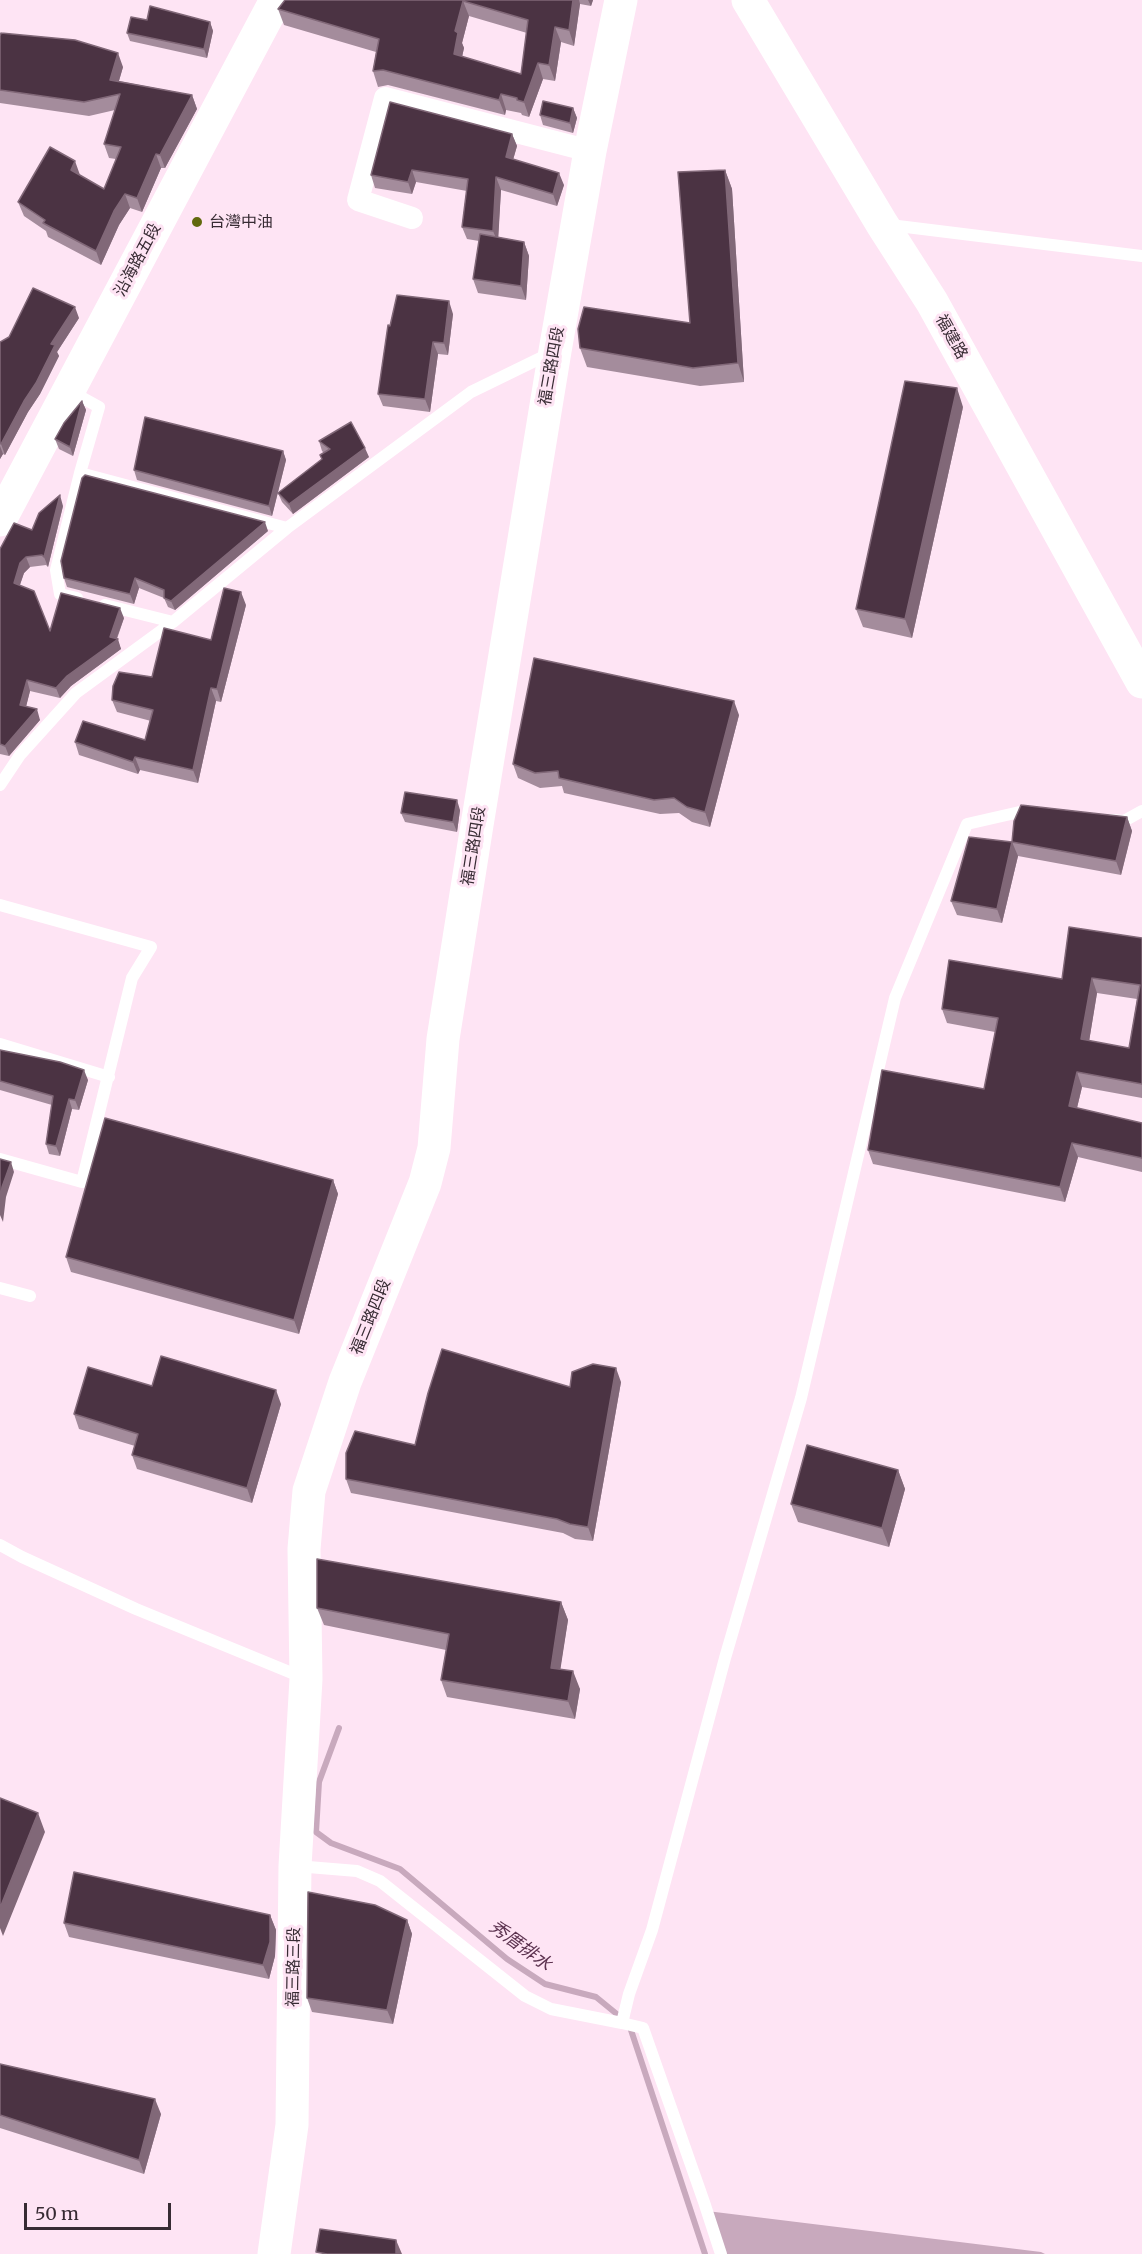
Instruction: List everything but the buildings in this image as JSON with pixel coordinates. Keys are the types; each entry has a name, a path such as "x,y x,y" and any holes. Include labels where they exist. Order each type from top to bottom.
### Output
{"street":[{"name":"沿海路五段","path":"0,520 276,0"},
{"name":"福三路四段","path":"306,1678 304,1549 309,1491 345,1382 425,1183 434,1148 443,1039 555,351 590,152 621,0"},
{"name":"福建路","path":"748,0 882,224 932,302 1142,682"},
{"path":"412,218 358,200 386,98 590,152"},
{"name":"福三路三段","path":"274,2254 292,2125 295,1866 306,1678"}],"lane":[{"path":"882,224 1142,256"},
{"path":"0,785 20,755 76,693 173,622 287,528 471,392 555,351"},
{"path":"68,391 99,407 56,570 60,594 173,622"},
{"path":"80,473 287,528"},
{"path":"622,2023 629,1994 652,1930 725,1658 801,1398 895,998 967,824 1024,811 1047,813"},
{"path":"1102,819 1124,822 1142,811"},
{"path":"0,905 151,947 132,978 82,1182 0,1159"},
{"path":"0,1044 109,1077"},
{"path":"0,1288 30,1296"},
{"path":"0,1545 136,1610 306,1678"},
{"path":"295,1866 357,1871 380,1881 525,1996 551,2009 643,2028 721,2254"}],"shaded area":[{"path":"707,2211 1041,2252 1045,2254 721,2254"}],"waterway":[{"name":"秀厝排水","path":"339,1728 319,1782 316,1832 331,1843 400,1869 507,1959 545,1984 596,1997 629,2024 705,2254"}],"place":[{"name":"台灣中油","path":"197,222"}]}
